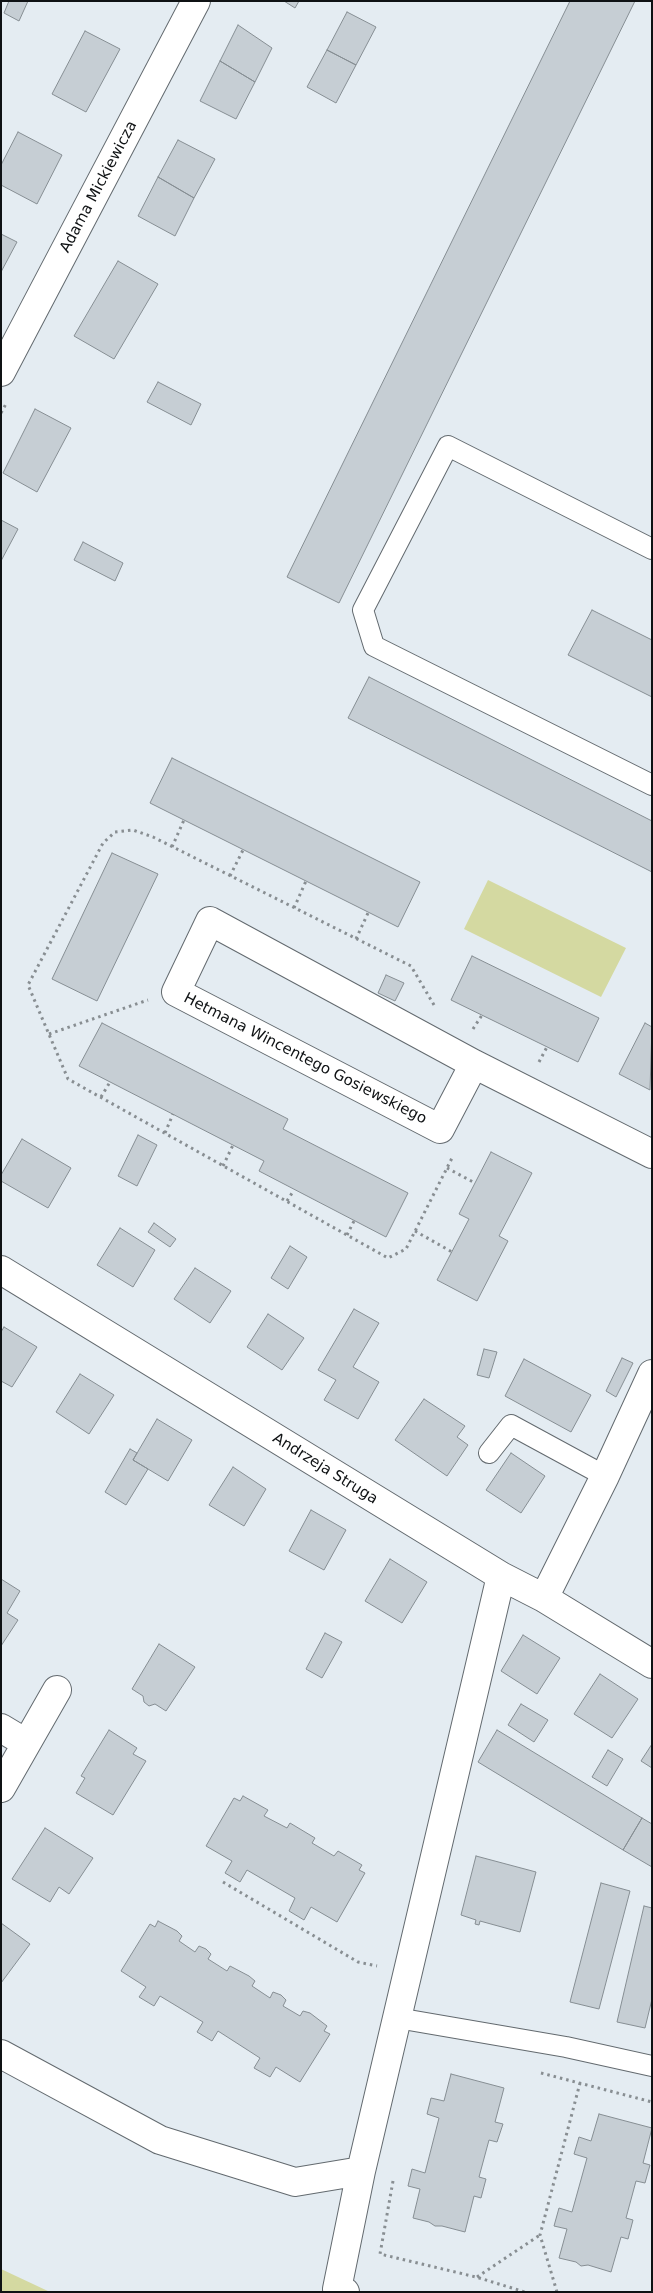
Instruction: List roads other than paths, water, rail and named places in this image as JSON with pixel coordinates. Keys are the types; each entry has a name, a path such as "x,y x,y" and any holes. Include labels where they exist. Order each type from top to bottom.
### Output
{"street":[{"name":"Adama Mickiewicza","path":"5,357 196,1"},
{"name":"Hetmana Wincentego Gosiewskiego","path":"474,1064 440,1129 176,992 210,921 474,1064 652,1154"},
{"name":"Andrzeja Struga","path":"1,1270 501,1576 544,1598 652,1664"},
{"path":"544,1598 605,1476 652,1374"},
{"path":"345,2292 337,2289 361,2171 501,1576"},
{"path":"1,1788 57,1690"},
{"path":"1,1728 26,1743"},
{"path":"1,2054 160,2140 295,2182 361,2171"}],"lane":[{"path":"652,549 448,446 363,610 374,646 652,784"},
{"path":"489,1453 511,1425 605,1476"},
{"path":"397,2018 566,2047 652,2066"}]}
